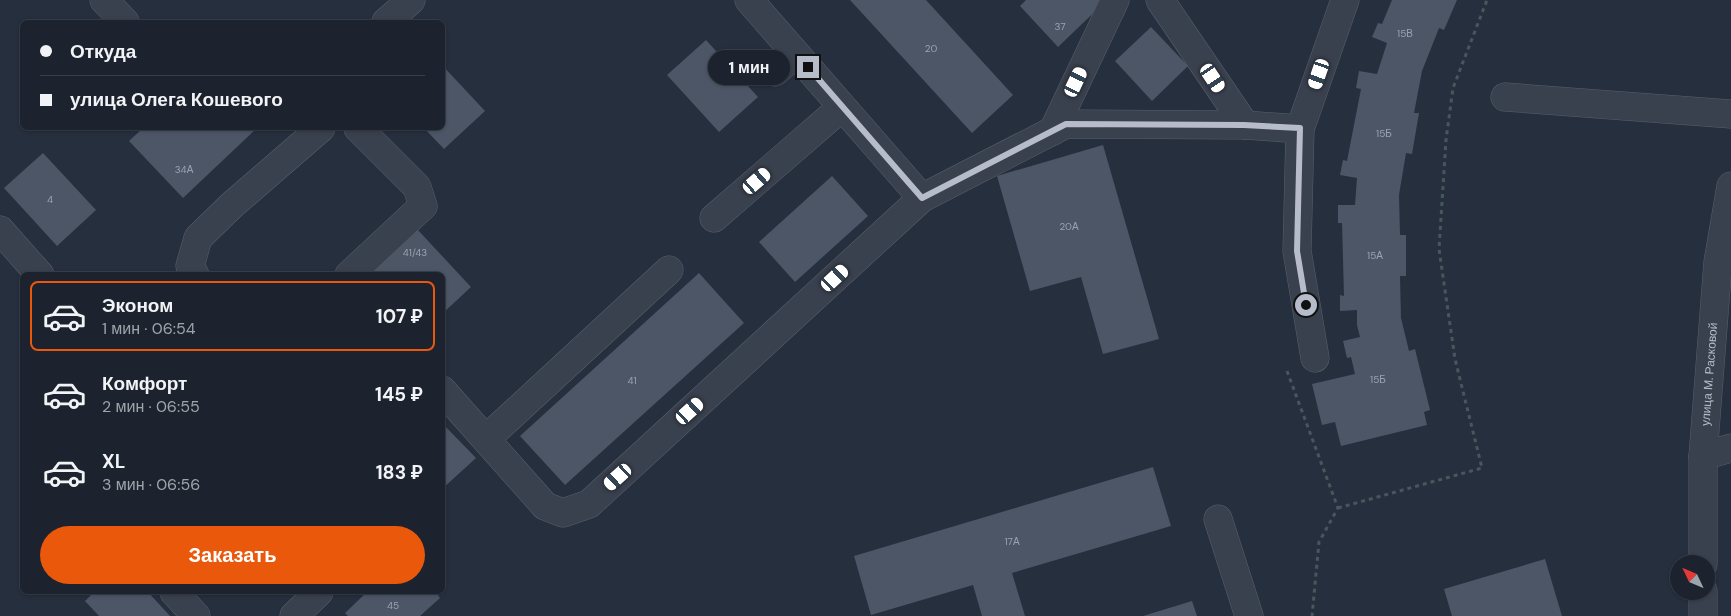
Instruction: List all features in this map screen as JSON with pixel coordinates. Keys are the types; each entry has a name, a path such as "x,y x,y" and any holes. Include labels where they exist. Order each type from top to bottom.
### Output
{"street":[{"path":"104,0 123,20"},
{"path":"388,20 411,0"},
{"path":"750,0 922,198"},
{"path":"1053,131 1115,0"},
{"path":"1160,0 1244,125"},
{"path":"1315,358 1297,251 1300,128 1345,0"},
{"path":"774,72 796,54"},
{"path":"1506,97 1731,114"},
{"path":"714,218 842,107"},
{"path":"445,393 546,506 563,513 589,504 922,198 1066,124 1244,125 1300,128"},
{"path":"193,272 190,266 198,238 232,205 319,130"},
{"path":"353,272 424,206 417,187 360,130"},
{"name":"улица М. Расковой","path":"1703,555 1703,456 1731,186"},
{"path":"0,230 37,272"},
{"path":"486,438 669,270"},
{"path":"1703,456 1731,448"},
{"path":"1218,518 1249,616"},
{"path":"176,594 196,616"},
{"path":"294,616 317,594"},
{"path":"1703,600 1703,616"}],"path":[{"path":"1312,616 1319,542 1338,508 1482,468 1455,359 1439,249 1446,140 1453,88 1487,0"},
{"path":"1315,358 1286,368 1338,508"}],"building":[{"path":"850,0 926,0 1013,95 972,133"},
{"path":"1026,0 1107,0 1058,47 1020,6"},
{"path":"1392,0 1457,0 1444,30 1439,28 1422,71 1414,113 1419,113 1412,154 1406,153 1399,195 1400,235 1406,235 1406,276 1400,276 1401,318 1409,351 1415,349 1430,410 1424,412 1427,425 1341,446 1335,422 1322,425 1312,384 1355,374 1351,357 1347,358 1343,341 1360,337 1357,325 1357,310 1340,311 1340,295 1344,296 1342,223 1338,223 1338,205 1355,205 1357,178 1340,175 1343,160 1347,161 1361,89 1356,88 1359,71 1377,74 1387,43 1372,37 1378,23 1382,24"},
{"path":"1151,27 1188,66 1152,101 1115,61"},
{"path":"706,40 758,97 719,132 667,75"},
{"path":"445,68 485,111 444,149 426,130 445,130"},
{"path":"141,130 255,130 183,198 129,141"},
{"path":"1103,145 1159,339 1103,354 1081,277 1030,291 997,176"},
{"path":"43,153 96,210 57,246 4,188"},
{"path":"832,176 868,216 795,282 759,242"},
{"path":"417,229 471,287 445,311 445,272 370,272"},
{"path":"699,273 744,323 565,485 520,436"},
{"path":"445,426 476,458 445,486"},
{"path":"1153,467 1171,526 1012,573 1025,616 982,616 973,585 871,615 854,556"},
{"path":"1545,559 1562,616 1452,616 1444,589"},
{"path":"92,594 150,594 170,616 99,616 85,601"},
{"path":"365,594 437,594 440,598 420,616 348,616 345,613"},
{"path":"1192,601 1197,616 1143,616"}],"route":[{"path":"808,67 922,198 1066,124 1244,125 1300,128 1297,251 1306,305"}]}
